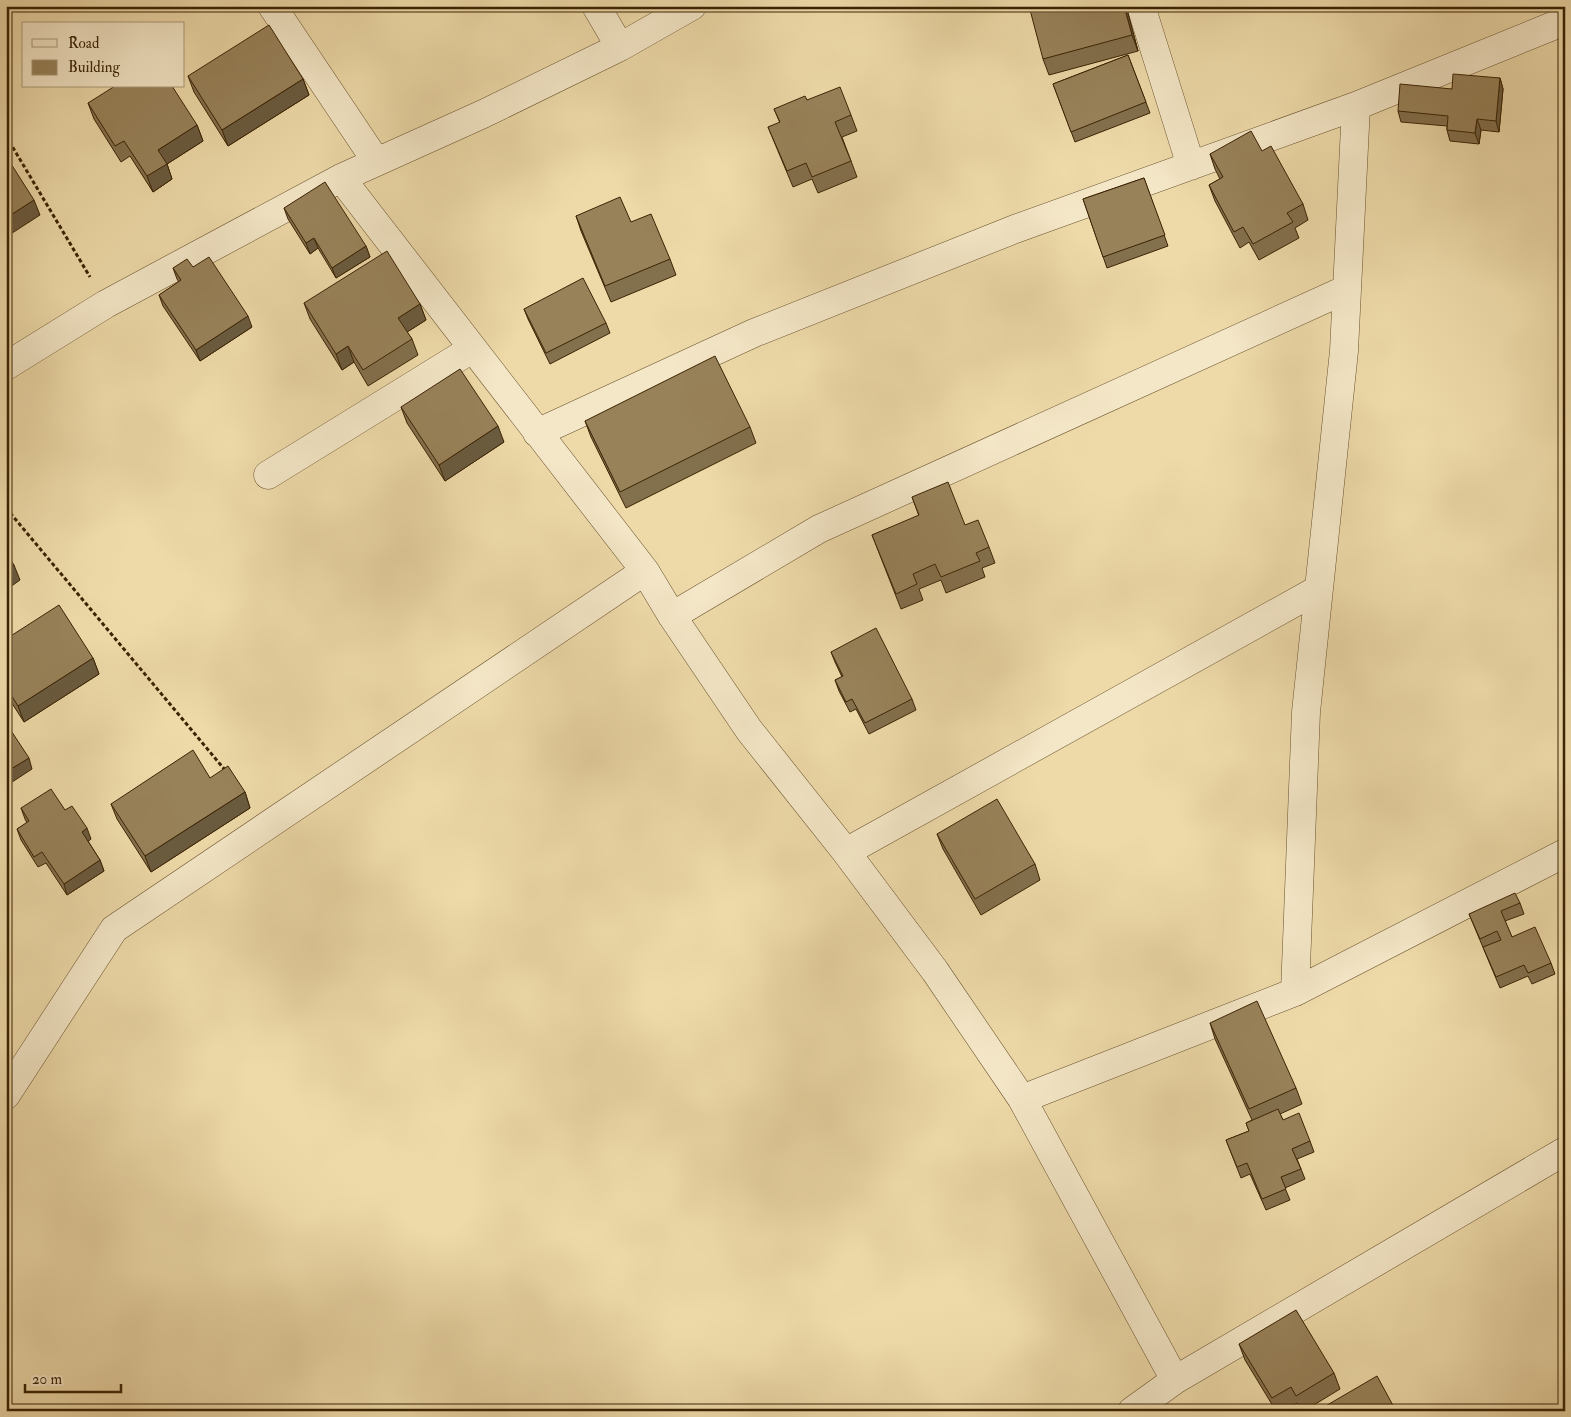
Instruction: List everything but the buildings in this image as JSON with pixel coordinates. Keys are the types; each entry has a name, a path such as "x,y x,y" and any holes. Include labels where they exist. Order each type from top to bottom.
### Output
{"street":[{"path":"272,6 376,161"},
{"path":"596,6 620,47"},
{"path":"6,366 106,304 341,178 483,114 620,47 692,6"},
{"path":"1141,6 1191,166"},
{"path":"537,432 754,333 1015,229 1356,106 1565,21"},
{"path":"1295,992 1306,712 1344,351 1356,106"},
{"path":"341,178 645,571 672,616 750,730 846,852 935,971 1022,1099 1175,1380"},
{"path":"672,616 819,529 1347,289"},
{"path":"268,475 472,349"},
{"path":"6,1095 114,929 645,571"},
{"path":"846,852 1319,589"},
{"path":"1022,1099 1295,992 1565,853"},
{"path":"1132,1411 1175,1380 1565,1151"}],"path":[{"path":"6,136 106,304"},
{"path":"6,508 226,771"}]}
